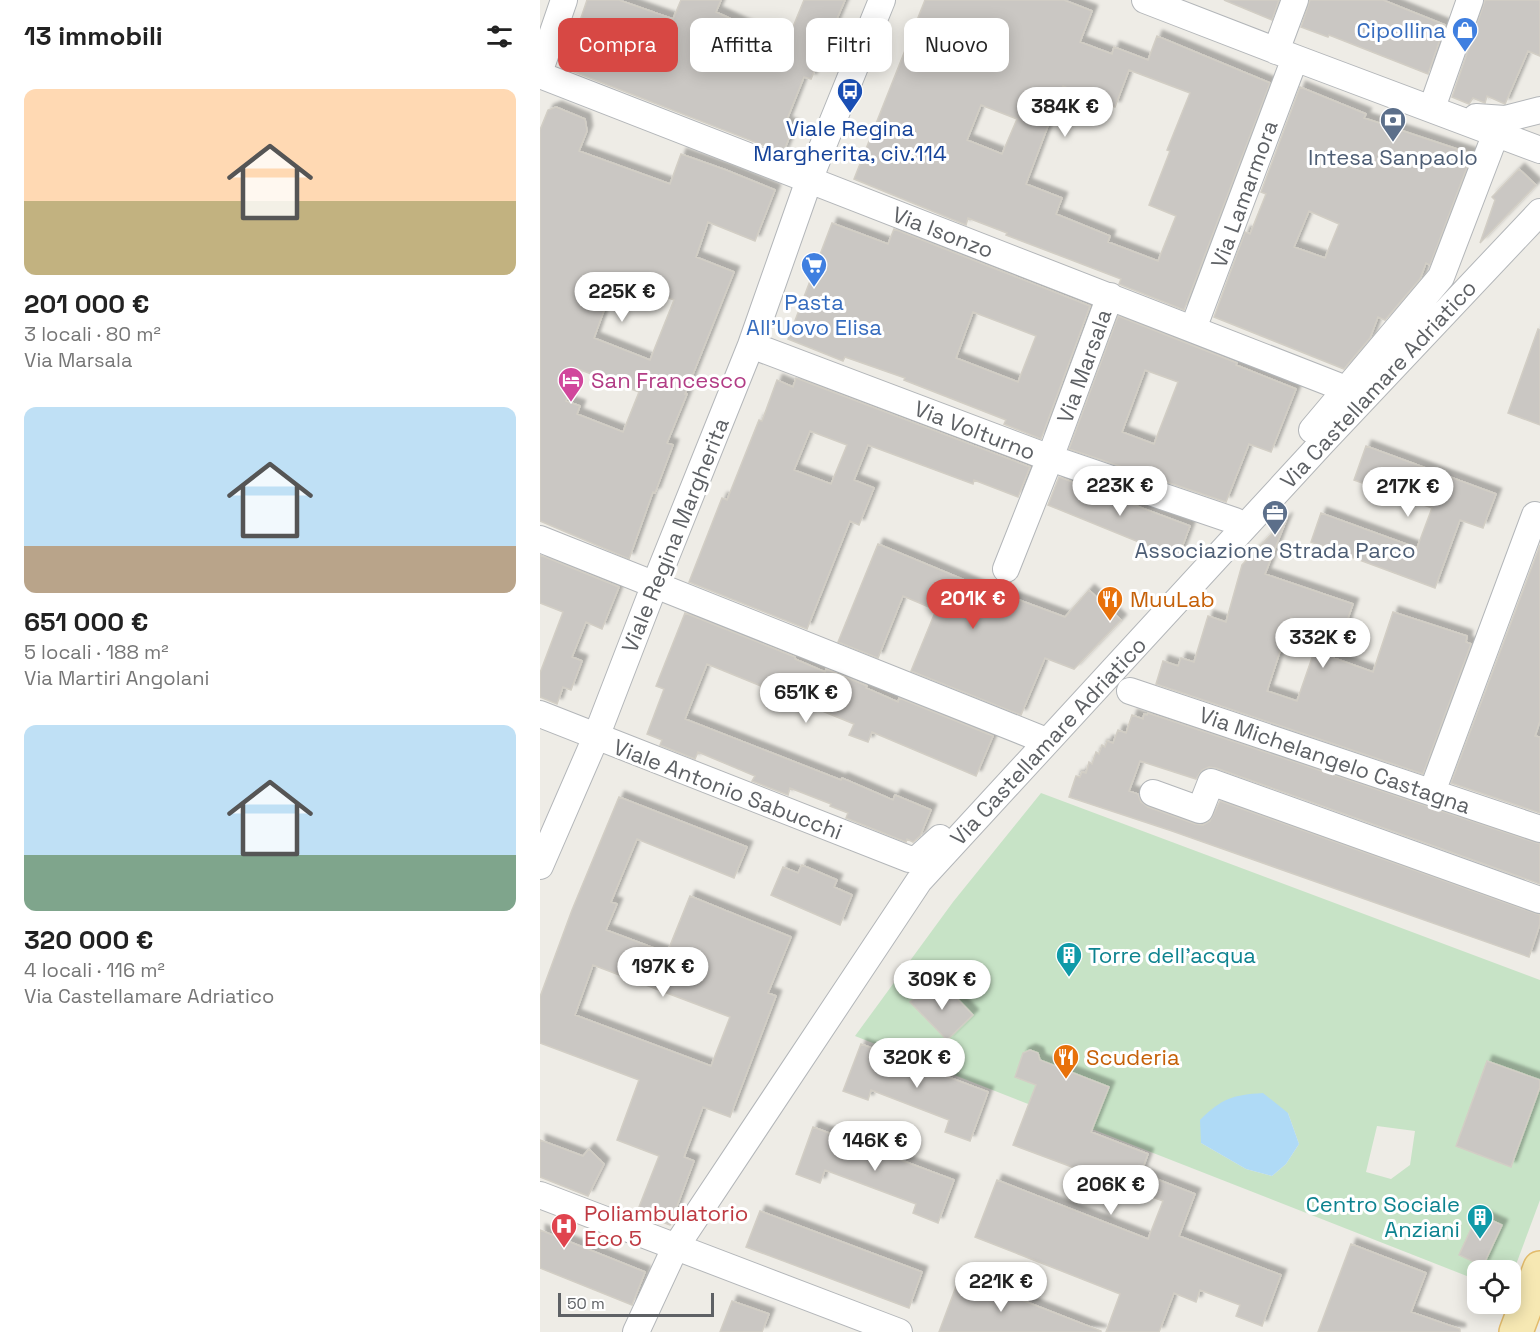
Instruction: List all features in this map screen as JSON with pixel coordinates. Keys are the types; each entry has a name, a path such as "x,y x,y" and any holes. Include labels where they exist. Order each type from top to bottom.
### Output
{"main road":[{"path":"1516,1332 1534,1304 1540,1268"}],"street":[{"path":"540,70 564,0"},
{"name":"Viale Regina Margherita","path":"540,866 596,737 751,345 809,180 882,0"},
{"path":"1145,0 1174,5 1285,55 1540,150"},
{"name":"Via Lamarmora","path":"1193,329 1285,55 1294,0"},
{"path":"1433,105 1470,0"},
{"name":"Via Isonzo","path":"540,75 1346,389"},
{"path":"1383,92 1394,92 1451,112 1493,120 1540,110"},
{"path":"540,539 1039,738 1235,521 1441,277 1496,134"},
{"name":"Via Castellamare Adriatico","path":"636,1332 675,1248 919,881 1330,434 1540,212"},
{"name":"Via Marsala","path":"1006,569 1110,296"},
{"name":"Via Volturno","path":"751,345 1050,458 1235,521"},
{"path":"1432,792 1537,516"},
{"name":"Via Michelangelo Castagna","path":"1131,691 1540,829"},
{"name":"Viale Antonio Sabucchi","path":"540,714 909,859 917,859 1039,738"},
{"path":"1153,793 1200,810 1211,782 1540,900"},
{"path":"540,1195 899,1332"}],"green space":[{"path":"1041,793 1540,980 1540,1200 1518,1260 1467,1260 1467,1276 855,1036 953,902","holes":["1288,1113 1299,1144 1286,1164 1272,1176 1246,1169 1201,1143","1377,1126 1415,1131 1410,1165 1391,1179 1366,1172"]}],"water":[{"path":"1263,1093 1288,1113 1299,1144 1286,1164 1272,1176 1246,1169 1201,1143 1200,1120 1215,1107 1228,1099"}],"building":[{"path":"587,0 619,0 670,18 581,18"},
{"path":"681,0 721,0 716,12 729,18 690,18 690,72 794,72 794,24 804,0 845,0 837,18 806,18 806,72 814,72 811,79 804,77 786,122 794,126 783,153 574,72 678,72 678,18 673,18"},
{"path":"925,0 1064,0 1092,11 1080,42 1112,54 1114,47 1148,60 1157,36 1270,83 1184,310 1119,284 1121,279 1006,235 1007,233 968,218 966,225 854,179 904,53 904,72 1009,72 1009,18 918,18","holes":["1129,70 1190,93 1167,150 1170,151 1149,205 1176,216 1158,261 1108,242 1110,236 1056,214 1062,198 1026,184 1063,86 1115,107","981,105 1017,119 1002,154 967,140"]},
{"path":"1224,0 1279,0 1272,20"},
{"path":"1310,0 1383,0 1445,25 1428,74 1329,35 1328,37 1301,27"},
{"path":"1485,0 1540,0 1540,56 1528,51 1505,104 1487,96 1485,103 1473,98 1469,104 1452,97"},
{"path":"1300,87 1366,114 1364,118 1472,154 1430,265 1426,263 1420,279 1385,320 1378,317 1370,338 1344,369 1214,317 1245,232 1250,234 1266,194 1261,192","holes":["1309,211 1339,224 1325,258 1294,247"]},
{"path":"556,107 585,119 587,131 579,151 670,184 681,154 775,190 755,241 708,222 696,257 734,272 667,443 673,445 629,559 540,521 540,130 548,110","holes":["616,277 674,300 650,360 594,338","578,369 639,392 623,432 577,414 580,406 566,401"]},
{"path":"1519,169 1536,185 1480,243 1495,200 1492,197"},
{"path":"832,223 888,244 894,229 1090,306 1041,439 1004,424 1006,420 904,380 905,378 845,357 843,361 788,339","holes":["973,312 1036,336 1018,382 956,358"]},
{"path":"1118,316 1296,389 1271,452 1249,444 1226,502 1069,449","holes":["1145,370 1178,382 1154,444 1122,432"]},
{"path":"1538,329 1540,330 1540,425 1508,413"},
{"path":"796,378 1030,467 1018,497 974,480 973,484 868,445 854,480 874,488 859,525 850,521 807,629 689,582 722,498 727,500 759,420 762,421 777,380 793,387","holes":["810,431 847,445 831,484 794,470"]},
{"path":"1366,446 1496,494 1483,528 1460,520 1435,588 1311,542 1321,513 1417,548 1432,508 1354,480"},
{"path":"1059,477 1190,526 1178,558 1048,505"},
{"path":"1287,518 1265,574 1353,604 1334,658 1373,672 1393,612 1467,636 1466,642 1471,644 1423,774 1156,684 1163,661 1178,666 1181,658 1194,662 1208,616 1226,622 1242,565","holes":["1291,618 1322,629 1297,701 1267,691"]},
{"path":"878,544 1010,599 1011,597 1065,617 1089,590 1121,620 1074,669 1045,658 1021,715 911,671 936,610 903,596 878,658 838,642"},
{"path":"1540,545 1540,721 1535,736 1540,737 1540,813 1451,783"},
{"path":"540,555 619,587 602,629 586,622 572,657 582,661 571,690 563,687 557,704 540,697 540,673 563,612 540,603"},
{"path":"685,613 795,657 825,672 826,669 867,686 866,688 898,702 899,698 993,736 976,776 872,732 868,742 849,735 854,724 707,664 685,719 841,780 842,778 893,800 895,795 931,810 920,836 913,842 907,839 906,842 846,818 848,813 830,806 831,804 790,788 788,795 752,781 755,776 698,752 695,759 660,745 662,740 647,734 664,689 656,686"},
{"path":"1148,713 1540,844 1540,884 1216,768 1209,767 1202,770 1196,779 1140,761 1129,791 1138,794 1141,802 1148,807 1203,825 1210,821 1220,801 1540,915 1540,924 1529,957 1069,797 1076,776 1080,777 1082,772 1086,773 1089,762 1092,764 1096,752 1099,754 1102,745 1105,747 1107,741 1113,743 1118,730 1126,733 1132,715 1143,719 1144,714"},
{"path":"619,797 747,847 734,878 637,839 611,902 617,904 606,930 667,953 690,896 791,937 768,993 776,996 730,1117 703,1107 684,1157 694,1161 670,1225 637,1212 659,1156 617,1140 639,1080 540,1043 540,997 572,910","holes":["593,965 730,1017 711,1066 575,1015"]},
{"path":"802,865 837,880 834,887 852,895 840,925 771,895 783,867 798,873"},
{"path":"927,986 937,996 946,987 973,1015 947,1040 910,1002"},
{"path":"861,1044 988,1092 970,1141 945,1132 949,1120 871,1090 868,1100 843,1091"},
{"path":"1030,1050 1038,1053 1040,1060 1109,1087 1091,1132 1148,1154 1141,1173 1195,1194 1179,1236 1281,1275 1262,1326 1236,1316 1240,1305 1200,1290 1196,1302 1174,1293 1159,1332 1106,1332 1120,1294 975,1237 997,1180 1148,1239 1163,1201 1013,1145 1036,1085 1015,1077 1023,1053"},
{"path":"1487,1061 1540,1080 1540,1087 1511,1167 1456,1146"},
{"path":"813,1127 954,1180 938,1223 913,1213 916,1204 825,1170 820,1183 796,1174"},
{"path":"540,1140 583,1156 589,1149 604,1164 588,1196 540,1177"},
{"path":"760,1211 922,1272 909,1308 746,1247"},
{"name":"Centro Sociale Anziani","path":"1478,1214 1502,1225 1486,1260 1470,1260 1459,1255"},
{"name":"Poliambulatorio Eco 5","path":"540,1230 645,1272 632,1305 540,1268"},
{"path":"1351,1244 1426,1273 1411,1312 1460,1329 1460,1332 1318,1332"},
{"path":"960,1276 1101,1331 1101,1332 939,1332"},
{"path":"732,1301 769,1314 762,1332 720,1332"}],"place":[{"name":"Cipollina","path":"1465,53"},
{"name":"Viale Regina Margherita, civ.114","path":"850,114"},
{"name":"Intesa Sanpaolo","path":"1393,143"},
{"name":"Pasta All'Uovo Elisa","path":"814,288"},
{"name":"San Francesco","path":"571,403"},
{"name":"Associazione Strada Parco","path":"1275,536"},
{"name":"MuuLab","path":"1110,622"},
{"name":"Torre dell'acqua","path":"1069,978"},
{"name":"Scuderia","path":"1066,1080"},
{"name":"Centro Sociale Anziani","path":"1480,1240"},
{"name":"Poliambulatorio Eco 5","path":"564,1249"}]}
